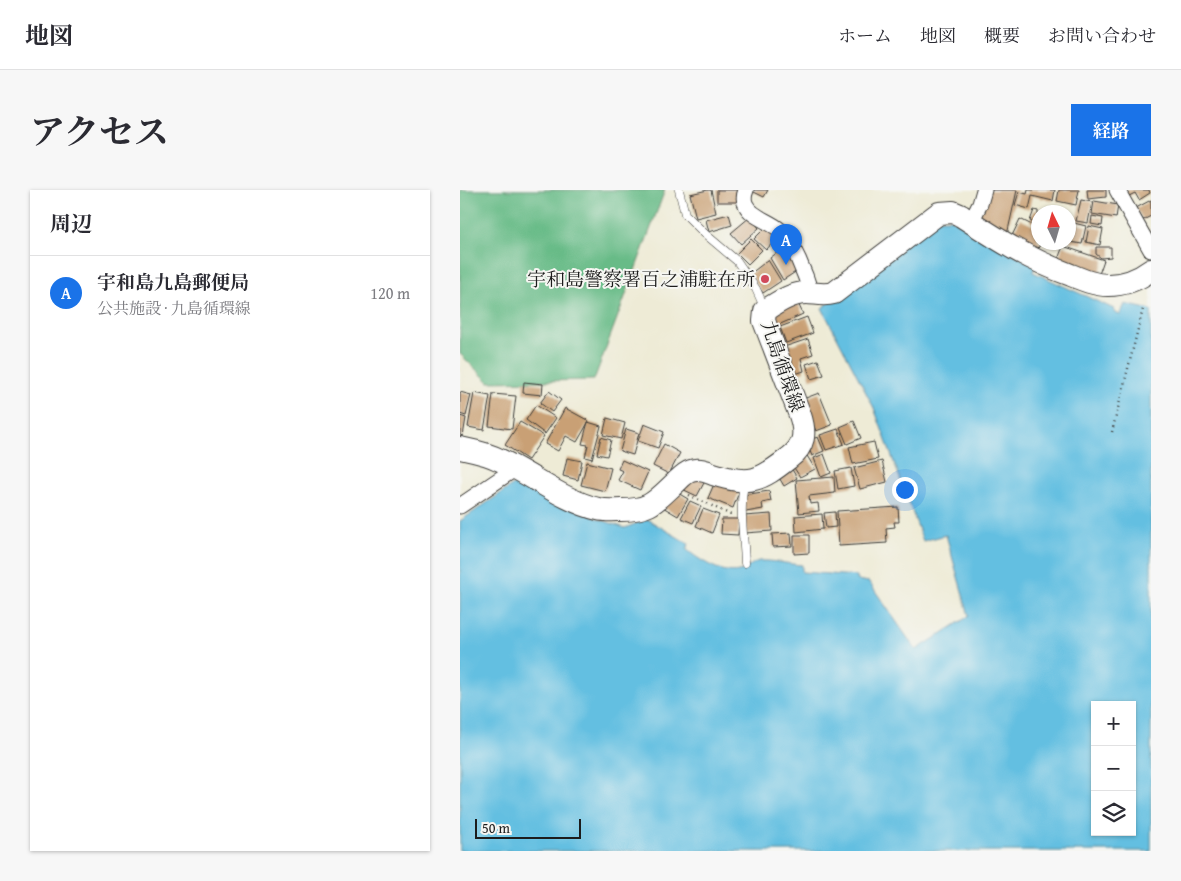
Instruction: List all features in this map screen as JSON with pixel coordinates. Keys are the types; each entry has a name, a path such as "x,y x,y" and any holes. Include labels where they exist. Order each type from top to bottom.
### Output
{"main road":[{"name":"九島循環線","path":"460,448 490,455 571,499 600,510 642,509 657,500 687,472 696,470 745,481 756,480 765,476 797,452 802,445 804,436 800,415 764,321 765,311 796,294 811,293 825,295 834,293 939,213 953,212 1013,250 1051,268 1088,282 1107,285 1120,284 1133,280 1151,270"}],"street":[{"path":"746,190 744,195 745,204 749,210 780,230 805,274 811,293"},
{"path":"971,222 980,204 984,190"},
{"path":"1117,190 1151,250"},
{"path":"460,506 516,468"}],"lane":[{"path":"678,190 685,214 737,261 756,289 765,311"},
{"path":"745,481 741,517 746,563"}],"path":[{"path":"1112,432 1143,309"},
{"path":"672,486 714,508 741,517"}],"green space":[{"path":"460,190 665,190 594,380 489,382 460,354"}],"water":[{"path":"937,219 952,219 1035,266 1033,272 1114,309 1114,312 1120,315 1125,304 1151,310 1151,851 460,851 460,521 522,479 596,518 625,528 647,519 689,544 686,549 698,558 720,569 735,572 759,561 769,561 802,565 802,572 857,576 857,580 869,582 916,650 969,616 946,535 923,541 874,408 822,308"}],"building":[{"path":"711,190 716,213 696,218 690,194"},
{"path":"717,190 738,190 738,202 717,202"},
{"path":"750,190 768,190 764,197"},
{"path":"989,190 1017,190 1007,235 976,216"},
{"path":"1028,190 1055,190 1053,201 1032,196 1029,209 1015,205 1019,192 1027,194"},
{"path":"1059,190 1079,190 1076,205 1057,201"},
{"path":"1087,190 1106,190 1106,197 1088,199"},
{"path":"1123,190 1149,190 1150,193 1139,200 1135,193 1127,197"},
{"path":"1081,200 1092,202 1088,223 1076,221"},
{"path":"1151,200 1151,216 1143,220 1136,208"},
{"path":"1094,201 1118,205 1116,218 1092,214"},
{"path":"729,214 732,225 709,232 706,220"},
{"path":"1092,216 1103,218 1102,226 1091,224"},
{"path":"750,217 759,228 741,244 731,233"},
{"path":"1020,219 1031,224 1031,250 1037,250 1036,253 1010,240"},
{"path":"1076,224 1086,226 1082,244 1076,243"},
{"path":"767,226 778,237 766,250 754,239"},
{"path":"1089,226 1103,229 1100,245 1086,242"},
{"path":"751,239 762,250 748,264 737,253"},
{"path":"786,246 800,269 783,280 770,258"},
{"path":"1096,247 1111,247 1111,257 1101,258 1096,254"},
{"path":"1062,250 1075,250 1104,260 1098,277 1057,262"},
{"path":"768,260 781,281 763,293 750,274"},
{"path":"797,301 803,314 776,326 770,312"},
{"path":"807,317 813,333 786,343 780,327"},
{"path":"808,339 813,354 801,358 804,371 792,375 784,347"},
{"path":"818,360 824,375 811,379 806,364"},
{"path":"524,382 543,384 542,395 523,393"},
{"path":"549,391 561,400 552,412 540,403"},
{"path":"460,392 471,395 466,416 460,414"},
{"path":"474,393 490,396 484,430 468,427"},
{"path":"819,393 832,425 816,431 803,399"},
{"path":"493,394 516,396 512,429 489,426"},
{"path":"536,405 556,418 545,434 526,420"},
{"path":"565,408 589,421 577,442 566,436 558,451 545,444"},
{"path":"460,416 466,418 463,436 460,435"},
{"path":"607,418 625,423 621,439 603,435"},
{"path":"854,421 861,438 847,444 840,427"},
{"path":"520,422 544,436 528,460 505,445"},
{"path":"588,422 601,426 592,459 585,457 588,445 582,444"},
{"path":"644,424 664,432 658,448 638,441"},
{"path":"626,429 639,433 633,455 620,451"},
{"path":"838,429 844,444 826,450 820,435"},
{"path":"601,437 611,440 607,456 597,454"},
{"path":"818,437 824,451 812,456 806,441"},
{"path":"874,442 878,459 853,464 849,447"},
{"path":"664,444 680,453 669,474 653,466"},
{"path":"806,454 815,469 800,477 791,463"},
{"path":"824,454 831,473 821,477 814,458"},
{"path":"567,458 582,461 578,480 563,476"},
{"path":"622,460 648,472 640,490 618,480 623,471 618,469"},
{"path":"882,461 887,482 860,489 854,468"},
{"path":"587,462 611,468 605,491 581,485"},
{"path":"790,466 797,478 784,486 777,474"},
{"path":"851,468 854,486 838,489 835,471"},
{"path":"688,473 705,481 697,496 680,488"},
{"path":"834,477 835,493 809,496 810,504 818,503 819,511 799,513 796,480"},
{"path":"715,482 739,492 733,508 708,498"},
{"path":"671,489 688,499 678,516 661,506"},
{"path":"769,491 771,501 762,503 763,509 746,512 743,495"},
{"path":"690,501 701,506 693,523 681,518"},
{"path":"898,507 899,522 894,522 895,527 886,528 887,543 839,546 837,511"},
{"path":"703,509 719,515 712,533 696,526"},
{"path":"835,512 836,527 826,528 824,513"},
{"path":"771,514 772,531 745,533 744,516"},
{"path":"822,514 823,529 796,532 795,516"},
{"path":"722,519 739,519 738,535 721,534"},
{"path":"791,533 792,546 773,547 772,534"},
{"path":"794,535 809,535 809,553 794,554"}],"place":[{"name":"宇和島九島郵便局","path":"786,265"},
{"name":"宇和島警察署百之浦駐在所","path":"765,279"}]}
